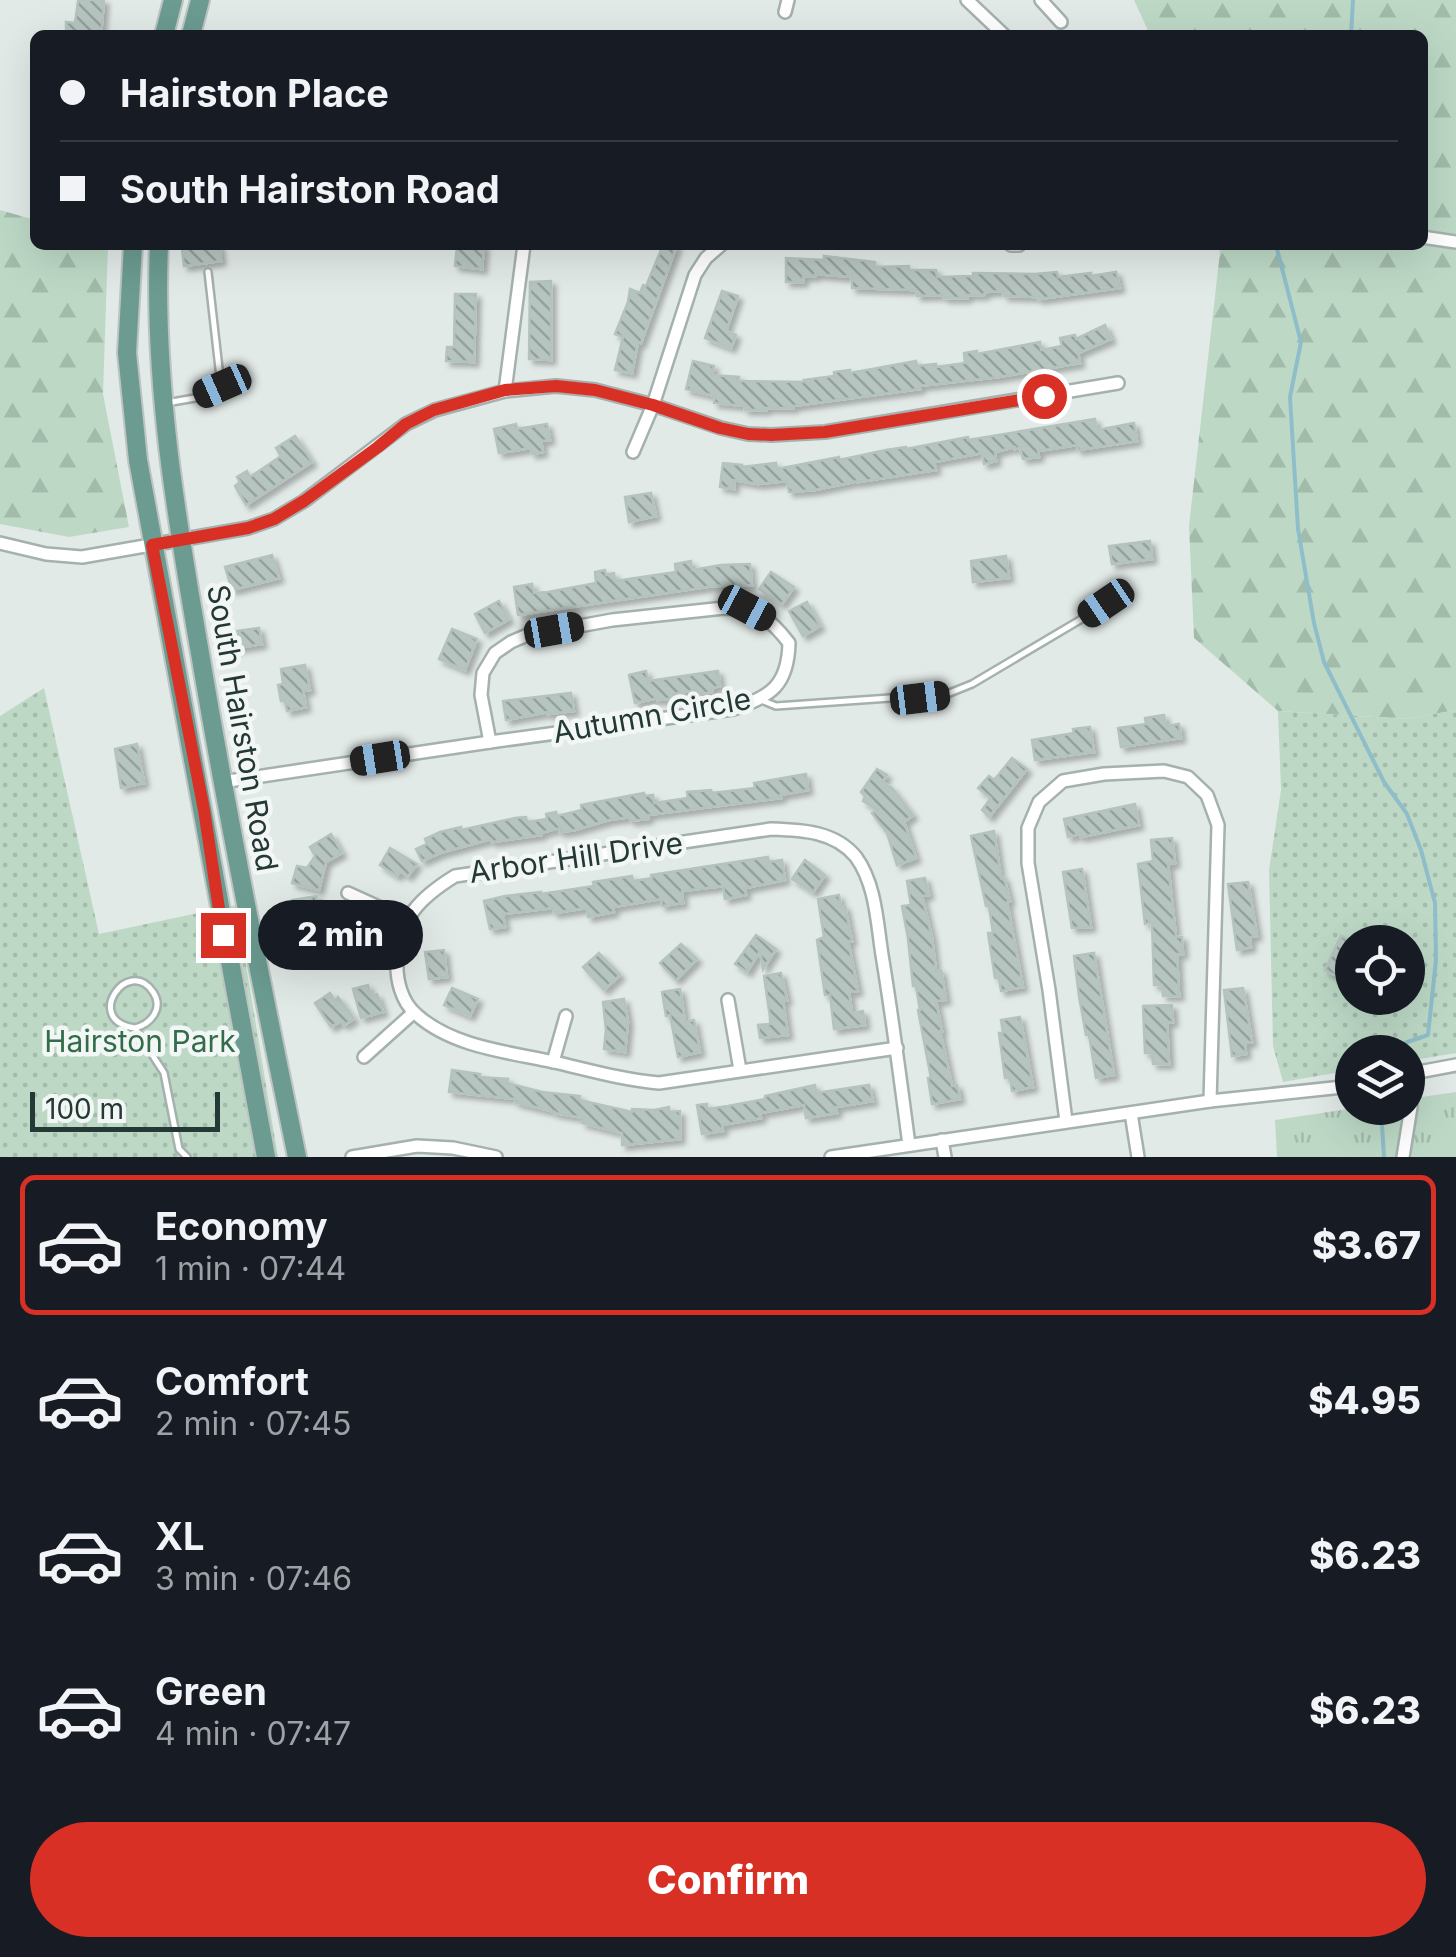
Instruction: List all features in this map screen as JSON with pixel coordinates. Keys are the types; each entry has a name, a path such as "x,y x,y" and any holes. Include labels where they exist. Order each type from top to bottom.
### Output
{"main road":[{"path":"165,30 173,0"},
{"path":"192,30 200,0"},
{"name":"South Hairston Road","path":"133,250 127,353 138,460 266,1157"},
{"name":"South Hairston Road","path":"159,250 163,404 180,541 222,782 297,1157"}],"street":[{"path":"968,0 999,30"},
{"path":"1041,0 1062,22"},
{"path":"1428,239 1456,242"},
{"path":"505,390 523,250"},
{"path":"633,452 653,405 695,275 715,250"},
{"path":"0,542 46,554 82,556 248,528 274,519 304,501 406,424 434,410 505,390 556,386 595,390 720,428 771,435 825,432 1118,383"},
{"name":"Autumn Circle","path":"222,782 733,708 762,700 776,687 788,660 789,642 765,618 747,608 612,620 524,636 495,653 482,673 490,742"},
{"path":"1066,1122 1028,863 1028,828 1039,802 1063,781 1104,774 1164,771 1188,777 1208,795 1218,825 1210,1101"},
{"name":"Arbor Hill Drive","path":"406,920 432,890 455,876 771,829 808,830 832,838 854,856 870,884 909,1145"},
{"path":"348,894 406,920 396,972 413,1013 437,1030 492,1050 631,1081 659,1083 897,1048"},
{"path":"728,1000 740,1070"},
{"path":"364,1057 413,1013"},
{"path":"553,1062 566,1016"},
{"path":"1425,1070 1456,1065"},
{"path":"831,1157 1210,1101 1335,1088"},
{"path":"1131,1113 1138,1157"},
{"path":"1403,1157 1407,1125"},
{"path":"942,1140 945,1157"},
{"path":"352,1157 418,1146 496,1157"}],"lane":[{"path":"163,404 194,398 222,386 208,272"},
{"path":"762,700 776,706 947,694 972,684 1085,618 1119,592"},
{"path":"135,1028 148,1023 157,1006 150,988 132,981 115,990 113,1016 122,1025 135,1028 164,1074 179,1149 186,1157"}],"green space":[{"path":"1134,0 1456,0 1456,710 1407,719 1278,711 1194,638 1189,526 1219,250 1428,250 1428,30 1148,30"},
{"path":"0,210 30,219 30,250 108,250 103,394 129,527 69,537 0,524"},
{"name":"Hairston Park","path":"44,688 99,934 236,905 278,1157 0,1157 0,716"},
{"path":"1456,710 1456,1053 1425,1058 1425,1035 1335,1035 1335,1073 1283,1082 1273,1046 1269,870 1281,790 1278,711 1407,719"},
{"path":"1456,1092 1456,1157 1277,1157 1275,1120 1335,1111 1335,1125 1425,1125 1425,1097"}],"building":[{"path":"104,0 101,30 66,30 66,22 75,23 78,1"},
{"path":"182,250 220,250 221,261 184,266"},
{"path":"457,250 484,250 482,269 455,266"},
{"path":"661,250 675,250 641,343 638,342 632,373 615,370 623,337 615,334 630,289 640,293"},
{"path":"824,256 875,262 874,267 936,270 937,277 1057,272 1058,277 1116,272 1120,288 1039,299 1004,296 1004,291 944,298 917,296 916,290 852,288 852,277 815,274 803,276 803,282 786,282 786,258 824,260"},
{"path":"551,281 551,360 529,359 530,282"},
{"path":"722,291 738,296 726,331 736,335 731,348 705,338"},
{"path":"455,294 476,294 474,362 446,361 447,347 454,347"},
{"path":"1105,325 1111,339 1078,353 1080,363 999,377 766,410 714,403 715,396 686,389 693,361 714,366 712,375 739,377 738,381 805,382 834,376 834,372 850,373 916,361 917,366 936,367 965,363 964,353 1040,342 1041,350 1062,346 1060,338 1075,335 1076,339"},
{"path":"1095,419 1097,430 1134,423 1137,441 1078,450 1077,445 1038,451 1039,457 1023,459 1020,448 1015,447 995,452 996,461 984,464 982,453 934,462 936,470 815,490 789,492 787,481 758,484 734,480 734,489 720,487 723,463 742,467 776,463 777,469"},
{"path":"516,424 517,429 547,424 550,440 541,441 543,452 532,454 531,448 499,453 494,429"},
{"path":"295,436 312,462 246,505 235,486 240,482 237,477 247,471 250,477 281,456 276,448"},
{"path":"651,493 656,516 629,522 625,497"},
{"path":"1150,541 1152,559 1112,564 1109,546"},
{"path":"272,555 279,578 232,590 225,567"},
{"path":"1006,556 1009,578 973,582 971,561"},
{"path":"691,561 692,570 750,564 752,585 713,586 518,615 514,587 532,584 534,593 548,592 596,583 595,572 614,573 615,581 676,572 675,564"},
{"path":"771,572 794,587 782,604 759,589"},
{"path":"499,601 509,619 485,633 475,614"},
{"path":"807,602 820,626 803,636 789,611"},
{"path":"259,628 262,644 224,650 222,633"},
{"path":"452,629 477,639 465,670 439,659"},
{"path":"305,665 310,690 303,691 306,707 287,711 278,685 283,684 281,669"},
{"path":"646,671 648,681 718,671 720,686 712,688 712,692 695,695 695,690 674,694 675,698 635,703 629,675"},
{"path":"571,693 574,711 506,720 503,701"},
{"path":"1164,715 1166,726 1179,724 1181,738 1121,747 1118,728 1146,724 1145,718"},
{"path":"1090,727 1094,752 1035,760 1032,740"},
{"path":"137,744 144,783 121,788 115,749"},
{"path":"1012,758 1027,769 989,817 982,810 991,798 978,788 989,776 994,780"},
{"path":"877,769 887,775 882,782 892,788 913,815 904,822 916,858 897,865 887,833 872,813 877,810 863,801 865,796 861,792"},
{"path":"806,774 808,790 780,795 781,798 648,815 648,819 609,820 575,830 560,832 560,828 541,835 492,842 491,839 422,861 416,849 427,844 425,839 461,827 515,818 526,817 527,822 547,819 546,814 556,812 557,816 582,810 581,805 644,793 653,795 654,803 688,798 687,792 755,788 754,783"},
{"path":"1135,804 1139,825 1068,837 1064,819"},
{"path":"994,831 1023,987 1001,991 999,977 995,978 988,933 993,933 989,906 971,836"},
{"path":"331,834 342,853 326,862 319,890 292,883 297,866 307,868 315,856 310,847"},
{"path":"1172,838 1175,863 1168,864 1176,937 1182,937 1183,954 1177,954 1179,996 1163,996 1162,985 1154,985 1152,922 1145,924 1138,864 1153,861 1151,840"},
{"path":"390,848 417,864 408,876 400,871 397,876 380,865"},
{"path":"768,857 769,862 782,860 785,880 745,888 746,895 725,899 723,886 682,891 683,903 662,906 661,899 613,907 614,912 588,917 587,908 503,914 505,927 490,929 484,901 594,886 593,882 632,876 633,881"},
{"path":"805,860 825,875 813,892 792,879"},
{"path":"1082,869 1091,927 1072,928 1063,872"},
{"path":"925,878 929,895 922,896 936,971 941,970 946,1000 936,1001 940,1031 952,1086 957,1085 960,1099 932,1104 902,906 911,905 907,881"},
{"path":"1248,882 1257,936 1250,937 1251,947 1237,950 1228,884"},
{"path":"839,895 852,941 848,941 858,991 849,992 852,1013 863,1011 865,1025 834,1029 817,940 824,937 818,899"},
{"path":"317,896 323,915 294,916 292,900"},
{"path":"323,923 343,934 332,955 311,944"},
{"path":"756,935 776,949 763,969 760,951 747,972 735,964"},
{"path":"681,944 697,959 676,980 660,963"},
{"path":"1335,949 1335,976 1325,970"},
{"path":"444,950 447,977 429,979 425,952"},
{"path":"599,953 620,975 604,990 583,967"},
{"path":"1094,953 1114,1075 1096,1078 1074,956"},
{"path":"781,973 788,1035 760,1038 758,1025 770,1024 764,976"},
{"path":"368,985 371,996 377,994 383,1012 361,1018 353,989"},
{"path":"452,988 478,999 470,1016 444,1005"},
{"path":"1243,988 1252,1042 1245,1043 1246,1054 1232,1056 1224,990"},
{"path":"680,989 685,1022 694,1020 700,1052 678,1057 662,992"},
{"path":"330,993 335,1001 338,997 354,1019 331,1027 315,1003"},
{"path":"624,999 628,1022 625,1052 604,1049 603,1002"},
{"path":"1172,1005 1173,1022 1167,1022 1169,1064 1153,1064 1152,1053 1145,1053 1143,1006"},
{"path":"1020,1017 1033,1087 1012,1091 1010,1077 1005,1078 999,1033 1003,1033 1001,1020"},
{"path":"452,1070 508,1079 507,1083 580,1096 579,1100 632,1112 669,1107 669,1112 680,1111 680,1139 622,1145 622,1133 582,1123 584,1118 515,1102 516,1099 449,1092"},
{"path":"815,1085 816,1093 869,1085 873,1101 836,1107 837,1113 806,1118 804,1105 760,1113 761,1118 722,1125 723,1131 702,1134 697,1105 707,1104 707,1109 728,1106"}],"waterway":[{"path":"1351,30 1353,0"},
{"path":"1277,250 1301,342 1290,397 1298,529 1314,623 1324,662 1384,782 1407,814 1435,903 1436,960 1425,1036"},
{"path":"1382,1125 1384,1157"}],"route":[{"path":"223,935 204,810 152,545 248,528 274,519 406,424 434,410 505,390 556,386 595,390 720,428 771,435 825,432 1044,396"}]}
